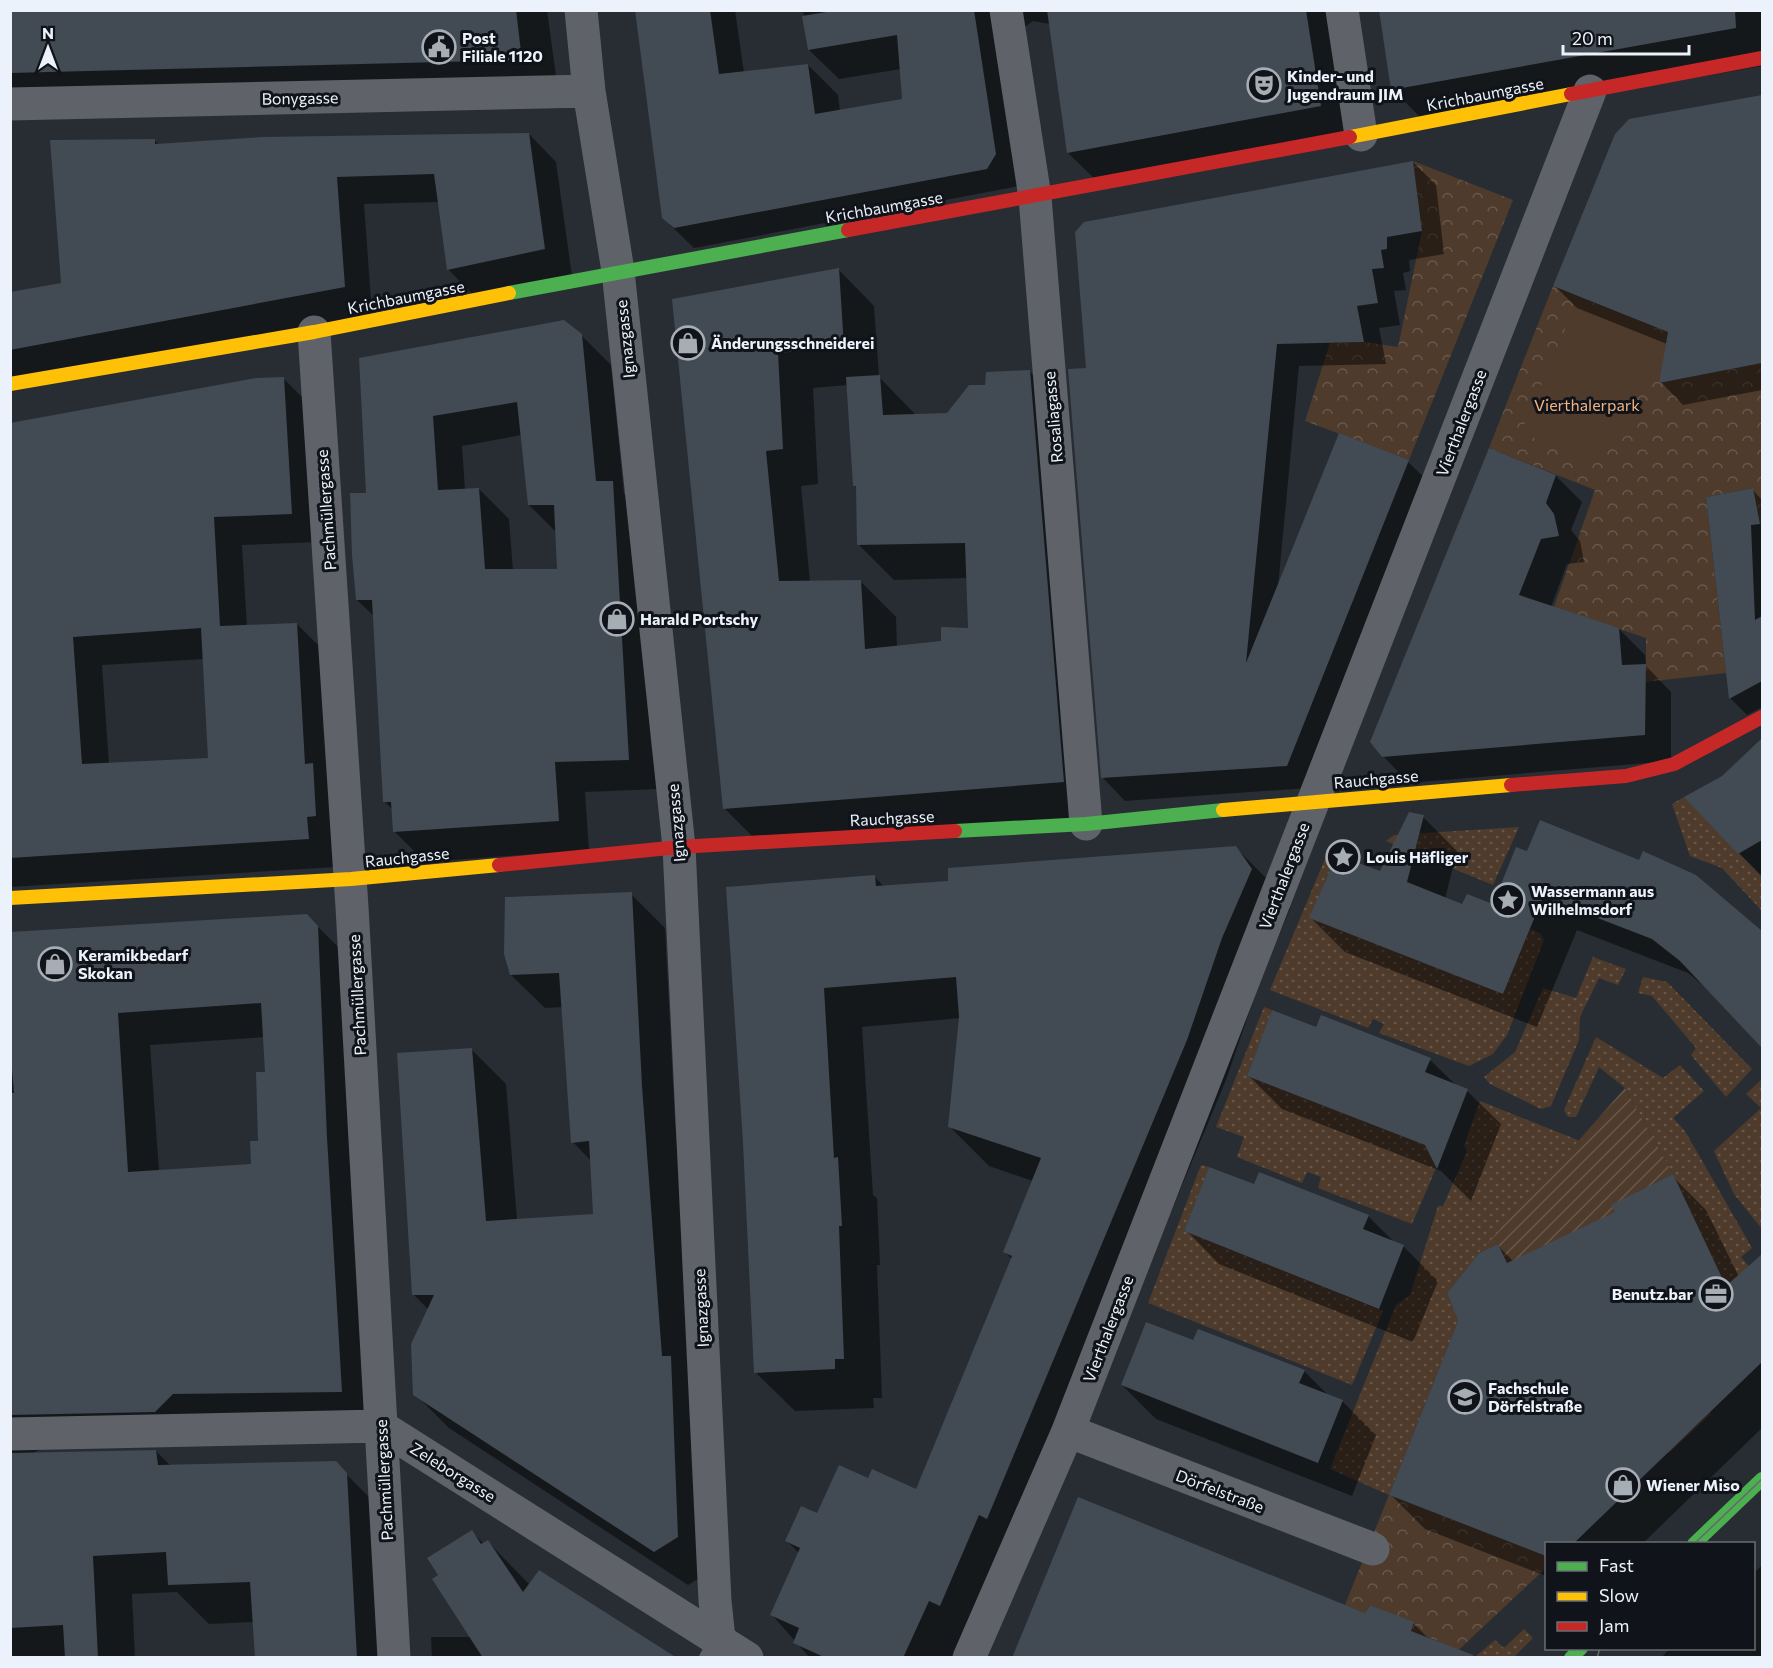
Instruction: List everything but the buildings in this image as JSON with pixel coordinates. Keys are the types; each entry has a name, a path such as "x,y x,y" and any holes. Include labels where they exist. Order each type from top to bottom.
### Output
{"street":[{"name":"Ignazgasse","path":"581,10 589,91 618,271 679,847 715,1601 714,1648"},
{"name":"Rosaliagasse","path":"1006,10 1035,196 1086,824"},
{"path":"1342,10 1361,135"},
{"name":"Krichbaumgasse","path":"10,384 314,332 618,271 1035,196 1762,58"},
{"name":"Bonygasse","path":"10,104 589,91"},
{"name":"Vierthalergasse","path":"969,1658 1068,1431 1590,91"},
{"name":"Pachmüllergasse","path":"314,332 351,879 394,1658"},
{"name":"Rauchgasse","path":"10,898 351,879 679,847 1086,824 1314,801 1626,776 1674,764 1762,717"},
{"path":"10,1434 380,1426"},
{"name":"Zeleborgasse","path":"380,1426 714,1648 747,1658"},
{"name":"Dörfelstraße","path":"1068,1431 1373,1549"},
{"path":"1696,1542 1762,1479"}],"green space":[{"path":"1413,161 1513,200 1409,460 1305,421 1330,343 1364,342 1398,347 1422,231"},
{"name":"Vierthalerpark","path":"1553,286 1668,332 1660,383 1762,363 1762,531 1752,488 1706,497 1726,673 1646,682 1646,638 1554,607 1595,490 1489,448"},
{"path":"1578,299 1667,335 1664,358 1595,462 1521,433"},
{"path":"1684,797 1762,877 1762,911 1722,868 1690,856 1672,804"},
{"path":"1519,827 1493,885 1386,841 1394,835"},
{"path":"1327,854 1337,854 1310,918 1503,994 1530,929 1540,933 1544,940 1507,1035 1493,1054 1469,1066 1379,1033 1384,1024 1373,1019 1368,1028 1270,990"},
{"path":"1593,957 1626,969 1618,985 1599,978 1580,1017 1579,1040 1551,1106 1541,1109 1490,1084 1484,1077 1515,1052 1543,988 1576,998"},
{"path":"1643,977 1667,982 1752,1069 1726,1097 1691,1055 1696,1048 1652,996 1638,993"},
{"path":"1264,1007 1272,1010 1247,1076 1443,1152 1412,1224 1318,1188 1321,1177 1307,1172 1302,1183 1237,1157 1244,1137 1216,1127"},
{"path":"1596,1037 1663,1078 1680,1065 1704,1091 1673,1118 1685,1131 1752,1248 1741,1257 1754,1272 1730,1294 1673,1174 1625,1088 1599,1067 1576,1117 1568,1117 1564,1110"},
{"path":"1762,1079 1762,1229 1734,1194 1714,1151 1761,1108 1746,1094"},
{"path":"1625,1088 1673,1174 1612,1205 1669,1321 1711,1414 1669,1453 1640,1395 1529,1309 1498,1244 1479,1253"},
{"path":"1480,1101 1580,1141 1479,1253 1447,1293 1458,1321 1389,1495 1330,1469 1396,1305 1410,1295 1438,1206 1443,1206 1467,1151 1464,1145"},
{"path":"1201,1165 1209,1167 1184,1231 1383,1311 1352,1385 1148,1303"},
{"path":"1389,1495 1545,1556 1545,1569 1451,1657 1438,1641 1411,1631 1413,1622 1370,1605 1365,1613 1345,1605"},
{"path":"1524,1629 1533,1638 1514,1657 1475,1657 1495,1640 1504,1648"}],"tram line":[{"path":"1696,1542 1762,1479"},
{"path":"1597,1658 1599,1650"}],"traffic: fast":[{"path":"509,293 848,230"},
{"path":"955,831 1086,824 1223,810"},
{"path":"1696,1542 1762,1479"},
{"path":"1571,1658 1579,1650"}],"traffic: slow":[{"path":"1350,137 1571,94"},
{"path":"10,384 314,332 509,293"},
{"path":"1223,810 1511,785"},
{"path":"10,898 351,879 499,865"}],"traffic: jam":[{"path":"1571,94 1762,58"},
{"path":"848,230 1350,137"},
{"path":"1511,785 1626,776 1674,764 1762,717"},
{"path":"499,865 679,847 955,831"}],"place":[{"name":"Post Filiale 1120","path":"439,47"},
{"name":"Kinder- und Jugendraum JIM","path":"1264,85"},
{"name":"Änderungsschneiderei","path":"688,343"},
{"name":"Harald Portschy","path":"617,619"},
{"name":"Louis Häfliger","path":"1343,857"},
{"name":"Wassermann aus Wilhelmsdorf","path":"1508,900"},
{"name":"Keramikbedarf Skokan","path":"55,964"},
{"name":"Benutz.bar","path":"1716,1294"},
{"name":"Fachschule Dörfelstraße","path":"1465,1397"},
{"name":"Wiener Miso","path":"1623,1485"}]}
